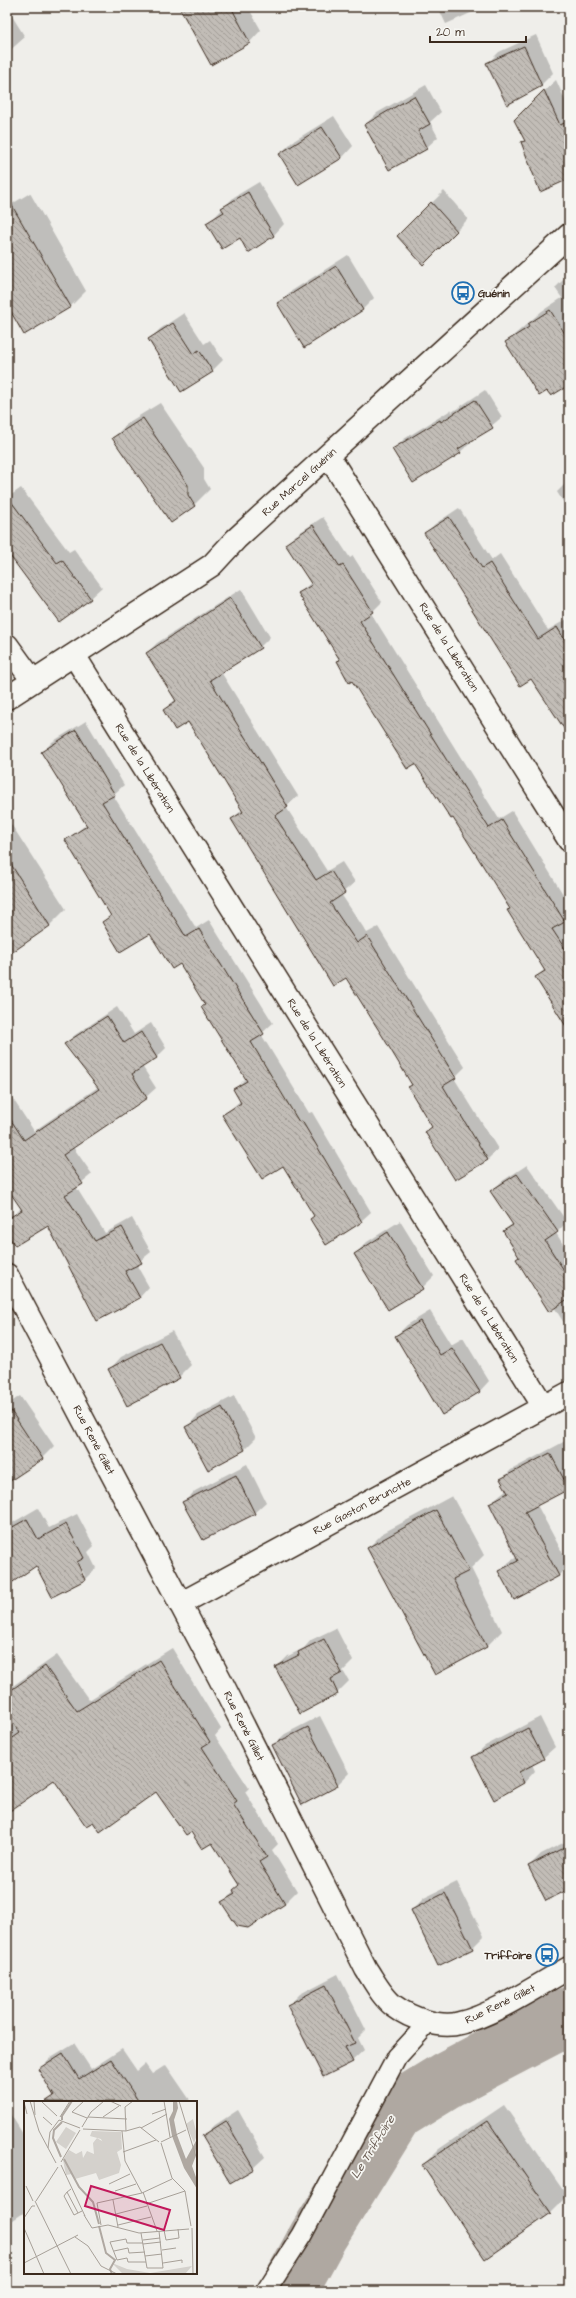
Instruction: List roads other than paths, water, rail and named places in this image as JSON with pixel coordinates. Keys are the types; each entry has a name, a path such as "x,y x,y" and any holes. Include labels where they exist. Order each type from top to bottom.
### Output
{"street":[{"name":"Rue Marcel Guénin","path":"7,698 212,565 236,539 569,235"},
{"name":"Rue de la Libération","path":"328,455 569,840"},
{"path":"7,645 33,681"},
{"name":"Rue de la Libération","path":"74,655 544,1407"},
{"name":"Rue René Gillet","path":"7,1275 220,1679 366,1969 393,2005 411,2015 429,2022 460,2024 492,2011 569,1968"},
{"path":"544,1407 569,1393"},
{"name":"Rue Gaston Brunotte","path":"180,1604 544,1407"}],"lane":[{"path":"266,2291 302,2236 397,2057 429,2022"}],"waterway":[{"name":"Le Triffoire","path":"288,2291 318,2236 395,2112 447,2080 569,2016"}],"place":[{"name":"Guénin","path":"463,293"},
{"name":"Triffoire","path":"547,1955"}]}
